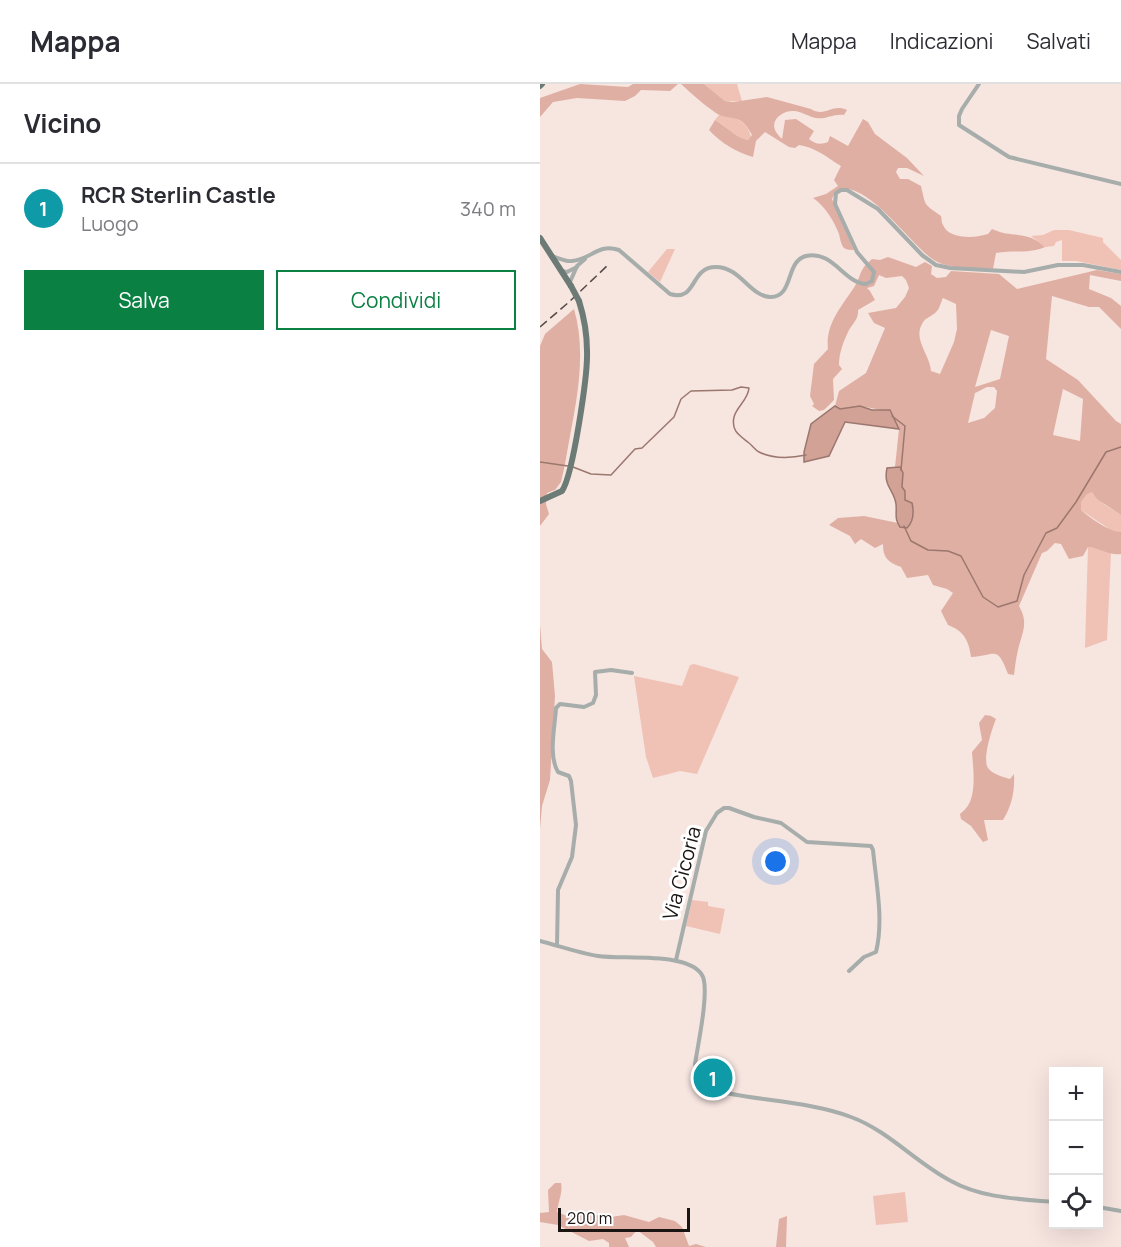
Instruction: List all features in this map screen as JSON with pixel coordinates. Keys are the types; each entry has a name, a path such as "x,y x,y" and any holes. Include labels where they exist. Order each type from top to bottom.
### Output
{"main road":[{"path":"540,238 579,301 585,323 588,353 568,475 562,491 540,501"}],"street":[{"path":"979,84 959,116 959,125 966,131 1009,157 1121,184"},
{"path":"562,271 567,272 599,249 610,247 619,250 670,294 679,297 691,289 699,273 705,268 717,267 736,273 759,293 769,297 779,296 785,290 794,264 808,255 819,256 835,263 854,280 866,284 872,281 874,272 857,252 835,204 836,193 847,190 878,209 922,255 936,265 959,269 1024,272 1058,265 1083,265 1121,272"},
{"path":"552,256 571,262"},
{"path":"562,271 571,262 588,256"},
{"path":"570,284 577,266"},
{"path":"557,945 558,890 572,857 576,825 571,781 569,776 558,772 555,764 556,708 560,704 588,707 593,703 596,695 595,672 611,670 632,673"},
{"name":"Via Cicoria","path":"676,960 706,831 717,813 724,808 729,808 781,823 807,842 871,846 878,945 876,952 864,957 849,971"},
{"path":"540,941 602,956 676,960 694,966 705,984 695,1064 698,1076 704,1085 712,1090 821,1109 851,1117 870,1126 949,1181 972,1191 1049,1201"},
{"path":"1103,1208 1121,1210"}],"shaded area":[{"path":"580,84 628,87 633,84 678,84 670,91 641,90 625,101 577,98 553,102 540,117 540,98"},
{"path":"681,84 704,84 725,101 767,97 820,112 837,108 847,110 844,115 819,118 790,111 778,117 774,128 782,139 785,120 796,119 814,131 809,139 813,142 820,144 828,142 830,136 848,146 863,119 868,122 875,134 907,158 924,176 907,168 898,168 896,172 900,179 908,179 921,186 926,204 941,216 946,230 963,237 988,234 992,229 1006,234 1032,238 1045,247 996,253 993,269 963,268 940,263 924,252 873,202 860,193 847,189 836,191 832,199 854,250 845,249 832,219 813,198 826,194 838,186 834,180 841,166 816,150 799,145 795,148 789,147 765,132 756,141 753,157 735,150 709,130 715,120 748,140 752,135 748,128 739,120 716,113"},
{"path":"704,84 737,84 742,101 725,101"},
{"path":"719,115 740,120 750,132 751,138 748,140 735,135 715,120"},
{"path":"1054,230 1069,230 1103,238 1103,242 1121,260 1121,270 1076,261 1062,261 1062,240 1056,242 1054,246 1045,247 1031,236 1043,235"},
{"path":"667,249 675,249 660,282 648,272"},
{"path":"888,257 916,267 925,262 932,266 931,274 937,278 946,277 951,271 999,274 1017,289 1097,270 1121,274 1121,281 1090,275 1089,289 1111,298 1121,306 1121,329 1099,307 1089,307 1052,296 1046,359 1078,380 1121,424 1121,515 1097,499 1092,492 1087,494 1081,502 1081,510 1106,527 1121,532 1121,554 1088,547 1083,556 1069,559 1061,544 1055,543 1042,553 1019,606 1024,623 1014,675 1008,674 998,655 971,657 965,637 948,625 941,611 953,593 933,585 928,575 907,578 901,567 887,559 883,544 875,548 861,539 855,544 850,536 829,525 838,518 864,516 898,523 900,527 911,523 913,508 905,500 905,491 902,488 903,473 900,467 895,467 899,429 890,411 863,407 842,409 835,406 839,391 866,373 885,328 874,323 868,313 896,308 909,288 902,276 886,278 879,275 874,286 867,288 875,300 858,310 856,319 844,340 839,361 842,369 833,379 834,400 824,410 819,411 812,406 814,404 810,396 814,364 828,349 832,323 865,266 872,259 880,260","holes":["943,298 956,304 957,329 940,374 931,371 919,336 923,322 939,308","991,330 1009,336 1000,379 975,387","987,387 994,387 997,391 995,408 984,418 968,423 975,393","1063,389 1083,399 1080,441 1053,435"]},
{"path":"574,309 580,340 580,372 576,404 561,482 555,490 547,493 546,504 549,514 540,526 540,346 545,334"},
{"path":"835,406 840,409 860,406 872,410 890,410 899,429 845,422 829,456 804,462 804,452 811,424"},
{"path":"900,467 903,473 902,487 905,491 905,500 913,506 912,520 907,528 900,527 898,524 895,499 886,480 887,468"},
{"path":"1092,492 1105,505 1121,515 1121,532 1114,532 1081,510 1081,502 1087,493"},
{"path":"1088,547 1111,553 1107,640 1085,648"},
{"path":"540,625 542,649 552,662 555,696 550,780 542,806 540,829"},
{"path":"694,664 739,677 697,774 680,771 653,778 646,757 634,676 682,686 690,665"},
{"path":"985,715 996,719 990,737 986,764 995,774 1010,779 1014,774 1014,780 1011,804 1003,820 984,820 988,840 983,842 971,826 961,819 960,814 967,807 972,795 974,780 972,752 982,740 979,723"},
{"path":"692,900 708,902 708,906 725,909 720,934 686,926"},
{"path":"555,1183 561,1183 557,1212 567,1216 578,1212 611,1217 624,1215 649,1222 659,1217 675,1221 682,1227 689,1246 696,1244 706,1247 656,1247 637,1230 631,1237 625,1238 629,1247 609,1247 609,1243 603,1239 589,1241 558,1225 540,1222 540,1213 549,1212 548,1190"},
{"path":"905,1192 908,1222 876,1225 873,1196"},
{"path":"787,1216 786,1247 776,1247 779,1219"}],"waterway":[{"path":"573,467 591,474 611,475 635,449 642,448 674,417 681,399 691,391 732,390 741,387 749,388 747,396 734,417 734,426 739,435 758,451 770,456 806,455"},
{"path":"892,416 905,426 901,470"},
{"path":"904,526 911,541 928,550 948,551 961,556 983,597 998,607 1017,601 1024,575 1046,533 1057,528 1076,502 1106,452 1121,447"},
{"path":"540,462 568,466"}],"railway":[{"path":"540,327 608,265"}],"place":[{"name":"RCR Sterlin Castle","path":"713,1078"}]}
